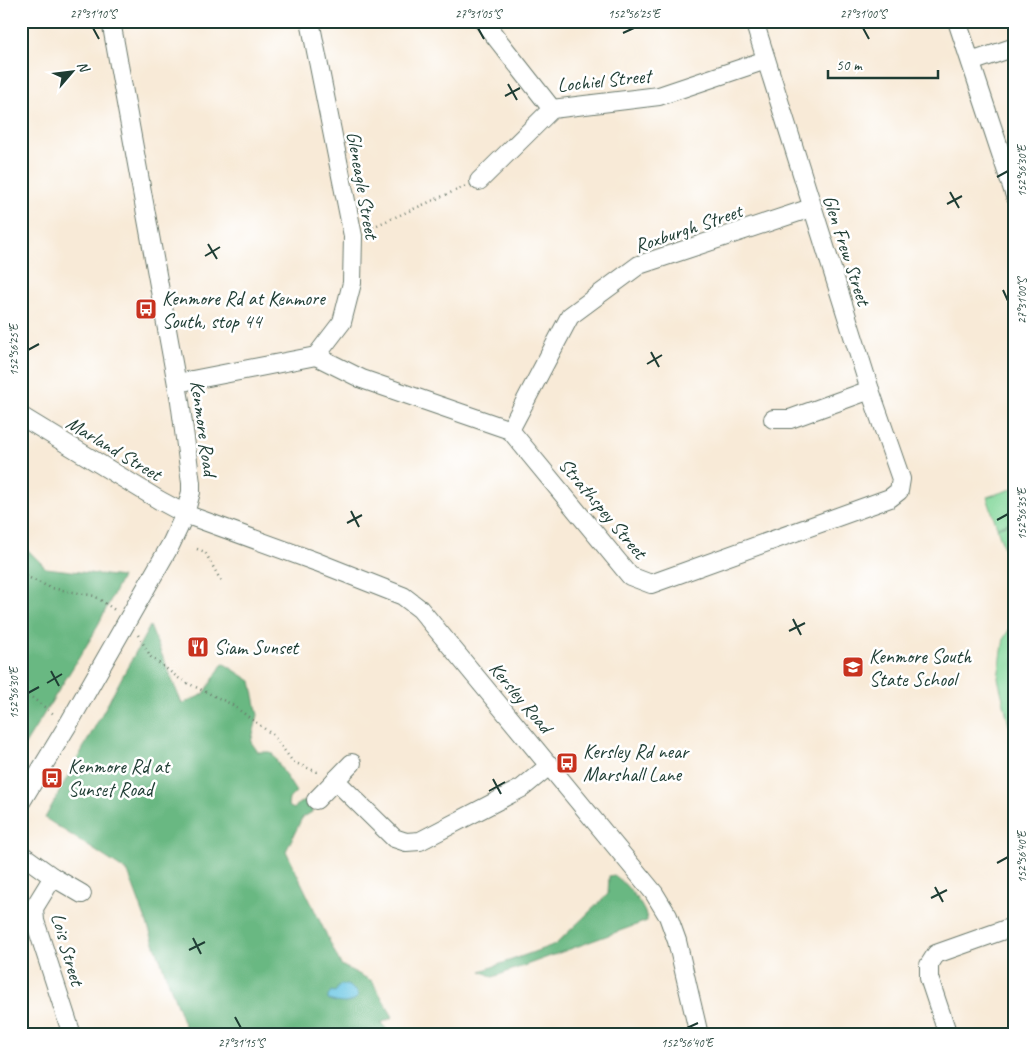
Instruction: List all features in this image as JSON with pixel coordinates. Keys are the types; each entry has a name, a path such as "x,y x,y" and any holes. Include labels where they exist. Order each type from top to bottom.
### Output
{"street":[{"name":"Kenmore Road","path":"21,802 69,723 171,544 185,514 191,492 177,383 111,21"},
{"name":"Gleneagle Street","path":"310,21 353,236 352,283 342,322 316,356"},
{"name":"Lochiel Street","path":"483,21 552,109 659,96 766,60"},
{"name":"Glen Frew Street","path":"754,21 811,208 901,479 898,491"},
{"path":"957,21 1015,196"},
{"path":"971,62 1015,47"},
{"path":"478,181 552,109"},
{"name":"Roxburgh Street","path":"510,430 570,316 639,265 811,208"},
{"path":"177,383 316,356 362,379 510,430"},
{"path":"773,419 790,419 870,390"},
{"name":"Marland Street","path":"21,416 185,514"},
{"name":"Strathspey Street","path":"510,430 630,576 651,584 890,498 898,491"},
{"name":"Kersley Road","path":"185,514 318,562 403,596 420,609 647,882 668,916 677,941 700,1035"},
{"path":"316,800 352,763"},
{"path":"335,780 394,838 406,842 420,841 522,788 550,765"},
{"name":"Lois Street","path":"21,854 52,877 82,894"},
{"name":"Lois Street","path":"52,877 34,908 35,921 72,1035"},
{"path":"948,1035 929,978 929,965 936,954 1015,926"}],"path":[{"path":"353,236 478,181"},
{"path":"197,549 206,552 220,581"},
{"path":"21,574 51,588 95,596 128,619 151,657 181,680 230,704 273,735 293,762 335,780"},
{"path":"21,681 30,696 56,716 69,723"}],"green space":[{"path":"1015,488 1015,521 997,527 987,497"},
{"path":"1015,522 1015,555 1007,558 997,528"},
{"path":"21,543 46,568 122,577 93,635 21,751"},
{"path":"1015,620 1015,736 1009,725 998,678 1004,638"},
{"path":"150,626 182,704 204,694 223,663 251,681 258,715 251,742 258,752 271,752 296,792 289,799 288,806 294,809 299,803 306,801 312,805 312,812 302,818 286,851 341,965 372,981 393,1017 381,1023 392,1035 188,1035 128,872 45,818"},
{"path":"614,875 635,896 644,910 647,921 493,977 481,971 556,944 608,894 609,876"}],"water":[{"path":"340,985 347,985 357,992 358,997 347,1003 328,1000 331,991 335,992"}],"place":[{"name":"Kenmore Rd at Kenmore South, stop 44","path":"146,309"},
{"name":"Siam Sunset","path":"198,647"},
{"name":"Kenmore South State School","path":"853,667"},
{"name":"Kersley Rd near Marshall Lane","path":"567,763"},
{"name":"Kenmore Rd at Sunset Road","path":"52,778"}]}
